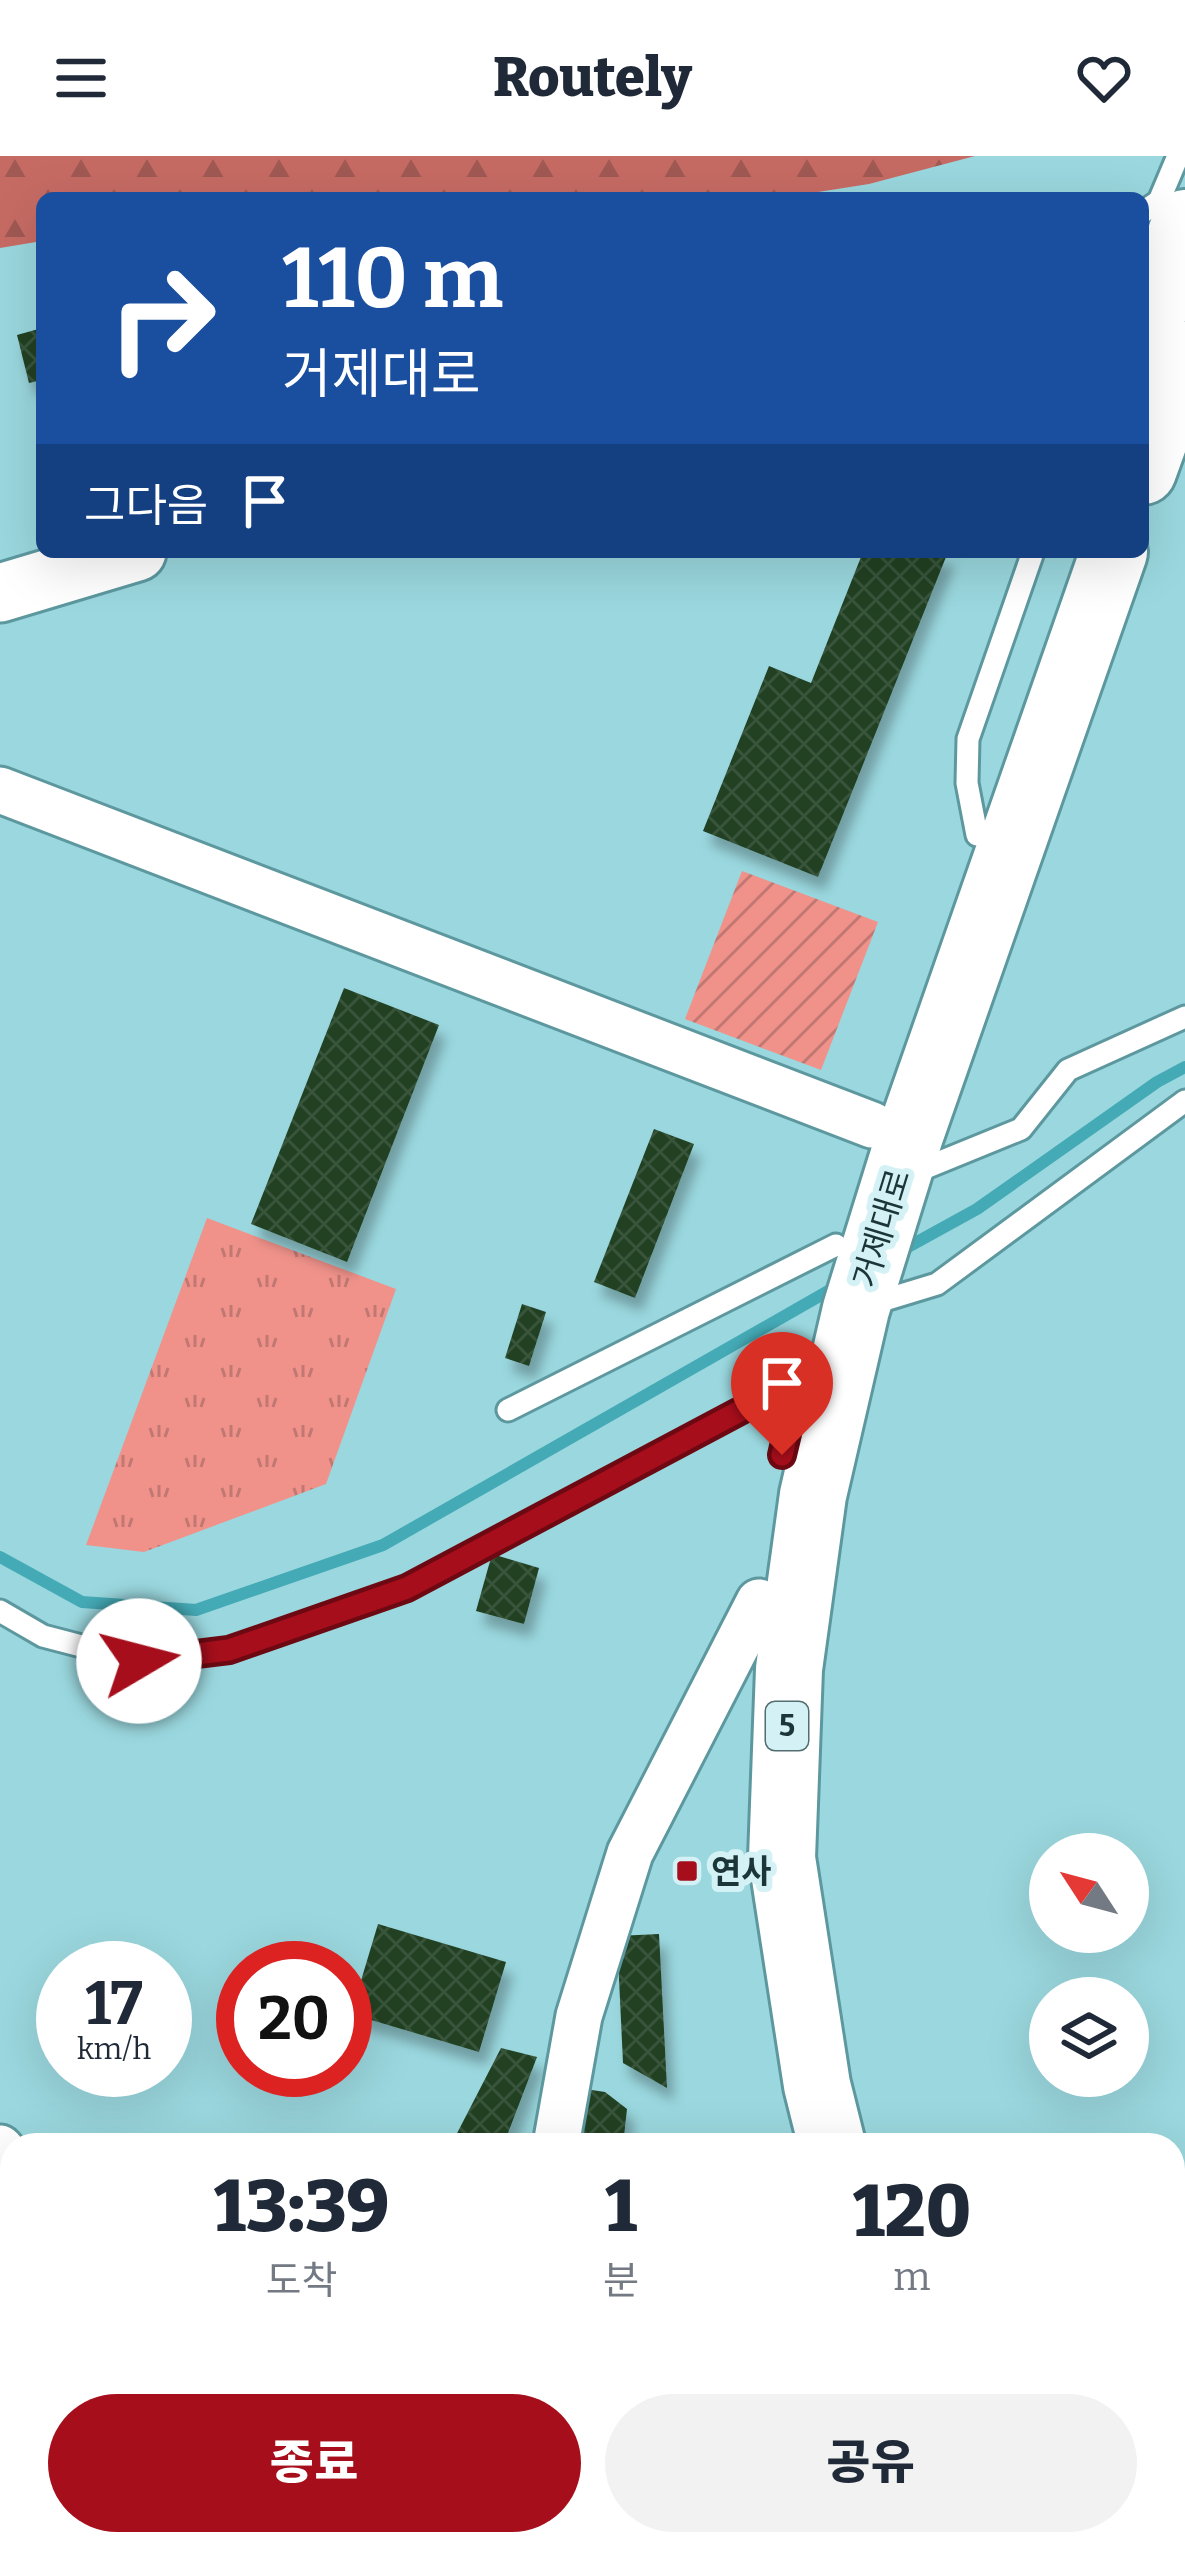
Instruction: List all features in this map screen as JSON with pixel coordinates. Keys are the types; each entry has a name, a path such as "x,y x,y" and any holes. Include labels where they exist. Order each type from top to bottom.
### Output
{"main road":[{"path":"1149,454 1185,355"},
{"name":"거제대로","path":"871,1196 995,768 1068,558"},
{"name":"거제대로","path":"791,2133 750,1872 750,1673 773,1492 871,1196 1112,558"},
{"name":"거제대로","path":"821,1344 813,1495 789,1669 782,1858 817,2085 829,2133"}],"street":[{"path":"0,571 42,558"},
{"path":"0,593 117,558"},
{"path":"0,790 871,1196"},
{"path":"558,2133 578,2017 630,1853 759,1602"}],"lane":[{"path":"1162,268 1159,200 1178,156"},
{"path":"977,835 967,783 968,740 1031,558"},
{"path":"508,1410 871,1196 1021,1129 1068,1070 1185,1016"},
{"path":"0,1611 43,1636 139,1661 229,1650 407,1588 821,1344 937,1284 1185,1101"}],"green space":[{"path":"0,156 975,156 818,192 36,192 36,242 0,248"},
{"path":"742,871 878,922 821,1070 685,1019"},
{"path":"207,1218 396,1289 326,1484 144,1552 86,1545"}],"building":[{"path":"36,330 36,381 29,383 17,335"},
{"path":"861,558 946,558 818,877 703,831 769,666 811,683"},
{"path":"344,988 439,1025 347,1262 251,1224"},
{"path":"654,1129 694,1144 635,1298 594,1282"},
{"path":"522,1304 546,1312 529,1366 505,1358"},
{"path":"492,1554 539,1568 524,1624 476,1611"},
{"path":"378,1924 506,1962 479,2052 372,2020 372,1944"},
{"path":"659,1934 667,2088 623,2063 617,1936"},
{"path":"501,2048 537,2057 508,2133 457,2133"},
{"path":"585,2089 605,2092 627,2109 624,2133 579,2133"}],"waterway":[{"path":"897,1253 977,1209 1185,1067"},
{"path":"0,1557 82,1602 196,1610 383,1545 837,1286"}],"place":[{"name":"연사","path":"687,1871"}],"route":[{"path":"139,1661 229,1650 407,1588 800,1379 782,1455"}]}
